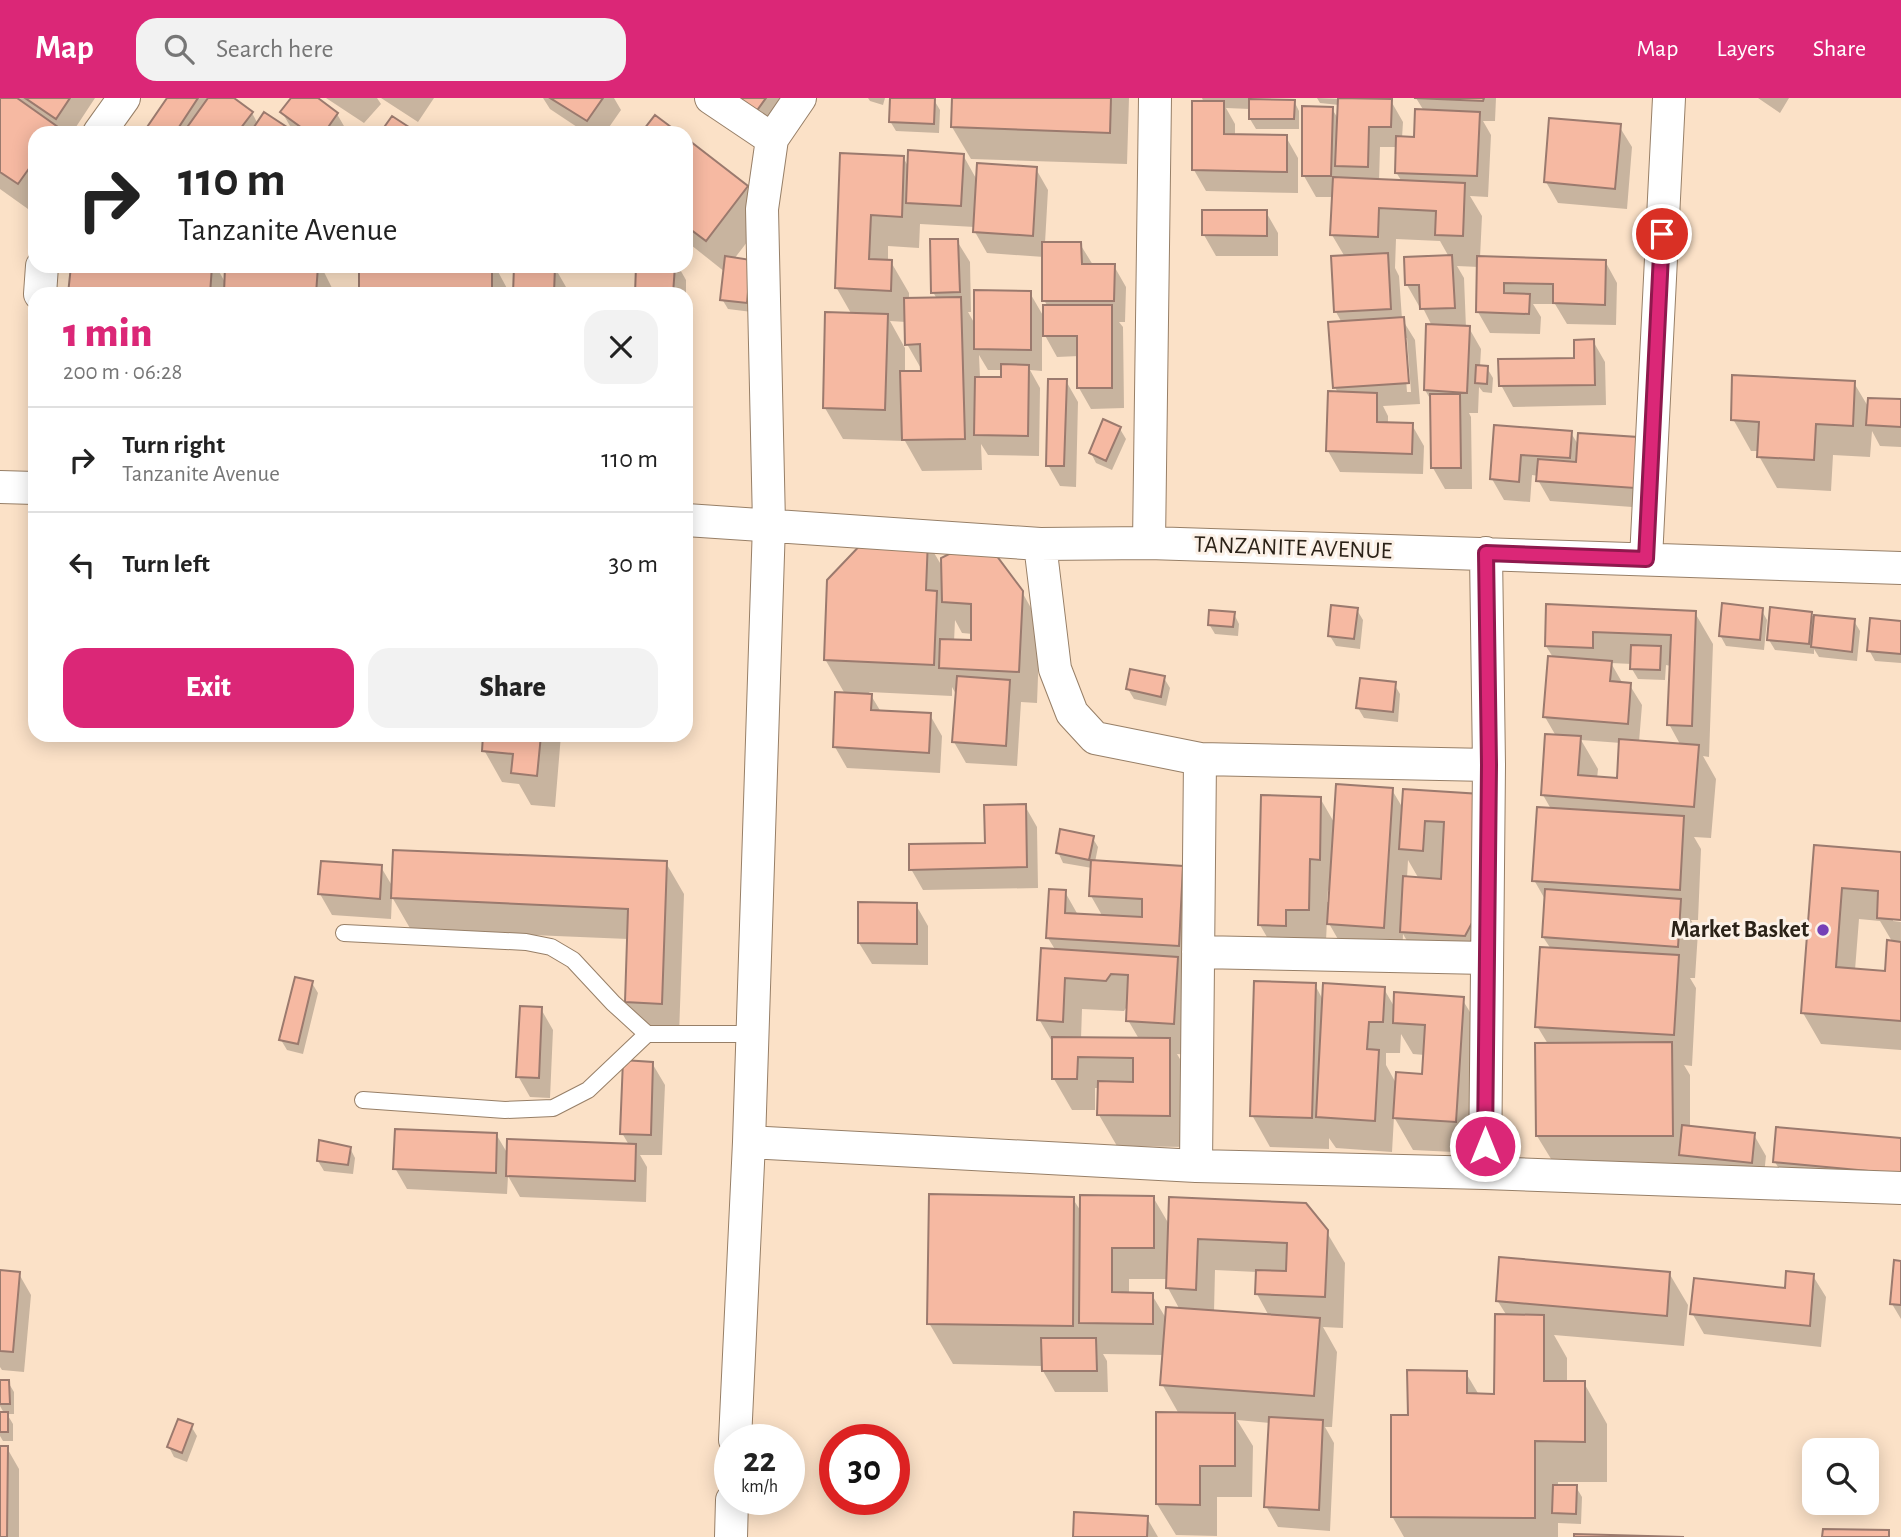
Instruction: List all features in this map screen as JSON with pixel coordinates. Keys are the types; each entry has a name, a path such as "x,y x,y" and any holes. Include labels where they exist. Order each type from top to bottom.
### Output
{"street":[{"path":"104,126 124,98"},
{"path":"711,98 772,139"},
{"path":"736,1424 753,1034 769,524 762,209 772,139 800,98"},
{"path":"1149,543 1155,98"},
{"path":"1646,559 1669,98"},
{"path":"0,487 28,488"},
{"name":"TANZANITE AVENUE","path":"693,520 1040,544 1149,543 1901,568"},
{"path":"1040,544 1055,669 1072,713 1095,738 1200,760 1489,765"},
{"path":"1485,1173 1489,765 1486,553"},
{"path":"1196,1166 1200,760"},
{"path":"1198,952 1486,958"},
{"path":"749,1142 1196,1166 1901,1188"},
{"path":"731,1537 732,1515"}],"lane":[{"path":"344,933 526,942 551,947 573,960 613,1003 647,1034 753,1034"},
{"path":"363,1100 505,1110 553,1108 588,1090 647,1034"}],"building":[{"path":"0,98 17,98 57,126 28,126 28,170 18,184 0,172"},
{"path":"25,98 70,98 56,119"},
{"path":"167,98 198,98 180,126 148,126"},
{"path":"208,98 234,98 253,112 242,126 188,126"},
{"path":"291,98 318,98 338,113 329,126 299,126 280,112"},
{"path":"550,98 603,98 587,121"},
{"path":"732,98 766,98 753,116"},
{"path":"890,98 935,98 934,124 889,122"},
{"path":"952,98 1111,98 1110,133 951,127"},
{"path":"1338,98 1392,99 1391,127 1369,127 1368,167 1335,166"},
{"path":"1414,98 1484,98 1483,101"},
{"path":"1249,99 1295,100 1294,119 1249,119"},
{"path":"1192,101 1224,101 1224,134 1287,135 1287,172 1192,170"},
{"path":"1302,106 1333,107 1331,176 1302,176"},
{"path":"1415,109 1480,112 1477,176 1395,173 1396,136 1414,137"},
{"path":"264,112 285,126 255,126"},
{"path":"655,115 670,126 646,126"},
{"path":"392,116 407,126 385,126"},
{"path":"1549,118 1621,124 1615,189 1544,182"},
{"path":"693,143 748,186 706,241 693,231"},
{"path":"908,150 964,154 961,206 906,203"},
{"path":"840,153 904,156 902,217 871,215 869,259 892,260 891,291 835,288"},
{"path":"977,163 1037,167 1033,236 973,232"},
{"path":"1333,177 1465,183 1463,236 1435,235 1436,211 1379,208 1378,237 1330,235"},
{"path":"1202,210 1267,210 1267,236 1202,235"},
{"path":"930,239 958,239 960,292 931,293"},
{"path":"1042,242 1081,242 1082,264 1115,264 1114,301 1042,301"},
{"path":"1388,253 1391,309 1334,312 1331,256"},
{"path":"1452,255 1455,308 1420,309 1419,285 1405,285 1404,257"},
{"path":"725,256 751,260 747,303 720,300"},
{"path":"1477,256 1606,260 1605,305 1553,303 1553,284 1504,283 1504,293 1530,294 1529,314 1476,312"},
{"path":"70,273 212,273 210,287 69,287"},
{"path":"225,273 318,273 316,287 224,287"},
{"path":"359,273 492,273 492,287 359,287"},
{"path":"514,273 555,273 554,287 513,287"},
{"path":"636,273 674,273 674,287 635,287"},
{"path":"974,290 1031,291 1031,350 974,349"},
{"path":"961,297 965,439 902,440 900,371 921,371 920,344 905,345 904,298"},
{"path":"1043,305 1112,305 1112,388 1077,388 1077,336 1043,336"},
{"path":"825,312 888,314 885,410 823,408"},
{"path":"1404,317 1409,383 1333,388 1328,322"},
{"path":"1426,324 1470,326 1467,393 1424,390"},
{"path":"1594,339 1595,385 1499,386 1498,359 1574,358 1574,340"},
{"path":"1001,364 1029,365 1028,436 974,435 975,377 1001,377"},
{"path":"1476,365 1488,366 1487,384 1475,383"},
{"path":"1732,375 1855,381 1853,426 1816,424 1814,460 1757,457 1759,422 1731,420"},
{"path":"1048,379 1067,379 1064,466 1046,466"},
{"path":"1328,391 1377,393 1377,422 1413,423 1412,454 1326,451"},
{"path":"1430,394 1460,394 1461,468 1431,468"},
{"path":"1868,398 1901,399 1901,427 1866,425"},
{"path":"1103,419 1121,427 1106,461 1089,453"},
{"path":"1494,425 1572,431 1570,458 1521,455 1519,482 1490,479"},
{"path":"1578,433 1638,437 1635,488 1536,481 1538,459 1576,462"},
{"path":"868,537 928,539 926,590 937,591 934,665 824,660 827,580"},
{"path":"959,549 996,555 1023,591 1019,672 939,668 940,639 971,640 971,604 942,602 941,558"},
{"path":"1722,603 1763,608 1760,640 1719,636"},
{"path":"1546,604 1696,611 1692,726 1667,725 1671,635 1593,632 1593,648 1545,646"},
{"path":"1331,605 1358,608 1354,639 1328,636"},
{"path":"1770,607 1812,612 1809,644 1767,640"},
{"path":"1209,610 1235,612 1233,627 1208,625"},
{"path":"1814,615 1855,619 1852,652 1811,647"},
{"path":"1870,618 1901,621 1901,654 1867,651"},
{"path":"1631,645 1661,646 1660,670 1630,669"},
{"path":"1548,656 1612,661 1610,681 1631,683 1628,724 1543,717"},
{"path":"1130,669 1165,676 1161,697 1126,689"},
{"path":"957,676 1010,680 1006,746 952,742"},
{"path":"1360,678 1396,682 1393,712 1356,708"},
{"path":"835,692 872,694 871,710 931,713 929,753 833,747"},
{"path":"1545,734 1581,736 1578,775 1617,778 1619,739 1699,745 1694,807 1541,795"},
{"path":"483,742 540,742 537,776 511,773 513,754 482,751"},
{"path":"1336,784 1393,788 1384,928 1327,924"},
{"path":"1403,789 1481,794 1473,921 1465,936 1400,932 1403,876 1441,879 1444,822 1425,821 1423,851 1399,849"},
{"path":"1261,795 1321,797 1320,860 1310,859 1309,910 1286,910 1286,926 1258,925"},
{"path":"1026,804 1027,867 909,870 909,844 985,843 984,805"},
{"path":"1537,807 1684,816 1680,890 1532,881"},
{"path":"1060,829 1094,836 1089,860 1056,853"},
{"name":"Market Basket","path":"1814,845 1901,852 1901,920 1877,918 1878,891 1842,888 1836,967 1885,971 1887,940 1901,942 1901,1021 1801,1013"},
{"path":"393,850 667,861 662,1004 625,1002 628,909 391,898"},
{"path":"1091,860 1183,866 1179,946 1046,938 1049,889 1066,890 1065,913 1142,917 1142,899 1089,896"},
{"path":"321,861 382,865 380,899 318,894"},
{"path":"1545,889 1681,899 1678,947 1542,937"},
{"path":"858,902 917,903 917,944 858,943"},
{"path":"1540,947 1679,955 1674,1035 1535,1027"},
{"path":"1041,948 1178,957 1174,1024 1126,1021 1128,975 1111,974 1106,981 1065,978 1063,1022 1037,1020"},
{"path":"295,977 313,981 298,1044 279,1040"},
{"path":"1254,981 1316,983 1312,1118 1250,1116"},
{"path":"1323,983 1385,987 1383,1022 1369,1022 1367,1049 1379,1050 1375,1121 1316,1117"},
{"path":"1394,992 1464,997 1456,1122 1393,1118 1396,1072 1422,1074 1425,1025 1393,1023"},
{"path":"520,1006 542,1007 539,1078 516,1077"},
{"path":"1052,1037 1170,1038 1170,1116 1097,1115 1098,1081 1133,1082 1133,1058 1078,1057 1077,1079 1052,1079"},
{"path":"1672,1042 1673,1136 1536,1136 1535,1043"},
{"path":"623,1060 653,1062 651,1135 620,1134"},
{"path":"1682,1125 1755,1133 1752,1163 1679,1155"},
{"path":"1776,1127 1901,1138 1901,1174 1773,1162"},
{"path":"395,1129 497,1133 496,1173 393,1169"},
{"path":"507,1139 636,1144 635,1181 506,1176"},
{"path":"319,1140 351,1147 348,1165 317,1161"},
{"path":"929,1194 1074,1197 1073,1326 927,1324"},
{"path":"1080,1195 1154,1196 1154,1248 1112,1248 1112,1292 1153,1293 1153,1324 1079,1323"},
{"path":"1169,1197 1306,1203 1328,1230 1325,1297 1255,1294 1256,1270 1286,1271 1287,1243 1198,1239 1196,1290 1166,1288"},
{"path":"1499,1257 1670,1272 1667,1316 1496,1301"},
{"path":"1894,1260 1901,1261 1901,1305 1890,1304"},
{"path":"0,1270 20,1272 13,1352 0,1351"},
{"path":"1786,1271 1814,1274 1810,1326 1690,1314 1694,1278 1785,1288"},
{"path":"1166,1307 1320,1318 1314,1396 1160,1385"},
{"path":"1495,1314 1544,1315 1544,1381 1585,1381 1585,1442 1535,1441 1535,1518 1391,1517 1391,1415 1408,1415 1407,1370 1467,1371 1467,1393 1494,1394"},
{"path":"1041,1338 1096,1338 1097,1371 1042,1371"},
{"path":"0,1380 9,1380 10,1404 0,1404"},
{"path":"0,1412 8,1412 8,1432 0,1432"},
{"path":"1156,1412 1235,1413 1235,1466 1200,1466 1200,1505 1156,1504"},
{"path":"1269,1417 1323,1420 1319,1510 1264,1507"},
{"path":"178,1419 193,1424 182,1453 167,1447"},
{"path":"0,1446 8,1446 7,1537 0,1537"},
{"path":"1553,1485 1577,1485 1576,1514 1552,1513"},
{"path":"1074,1512 1148,1516 1147,1537 1073,1537"},
{"path":"1823,1529 1889,1530 1889,1537 1822,1537"},
{"path":"1574,1534 1684,1537 1574,1537"}],"place":[{"name":"Market Basket","path":"1823,930"}],"route":[{"path":"1485,1146 1489,765 1486,553 1646,559 1662,234"}]}
